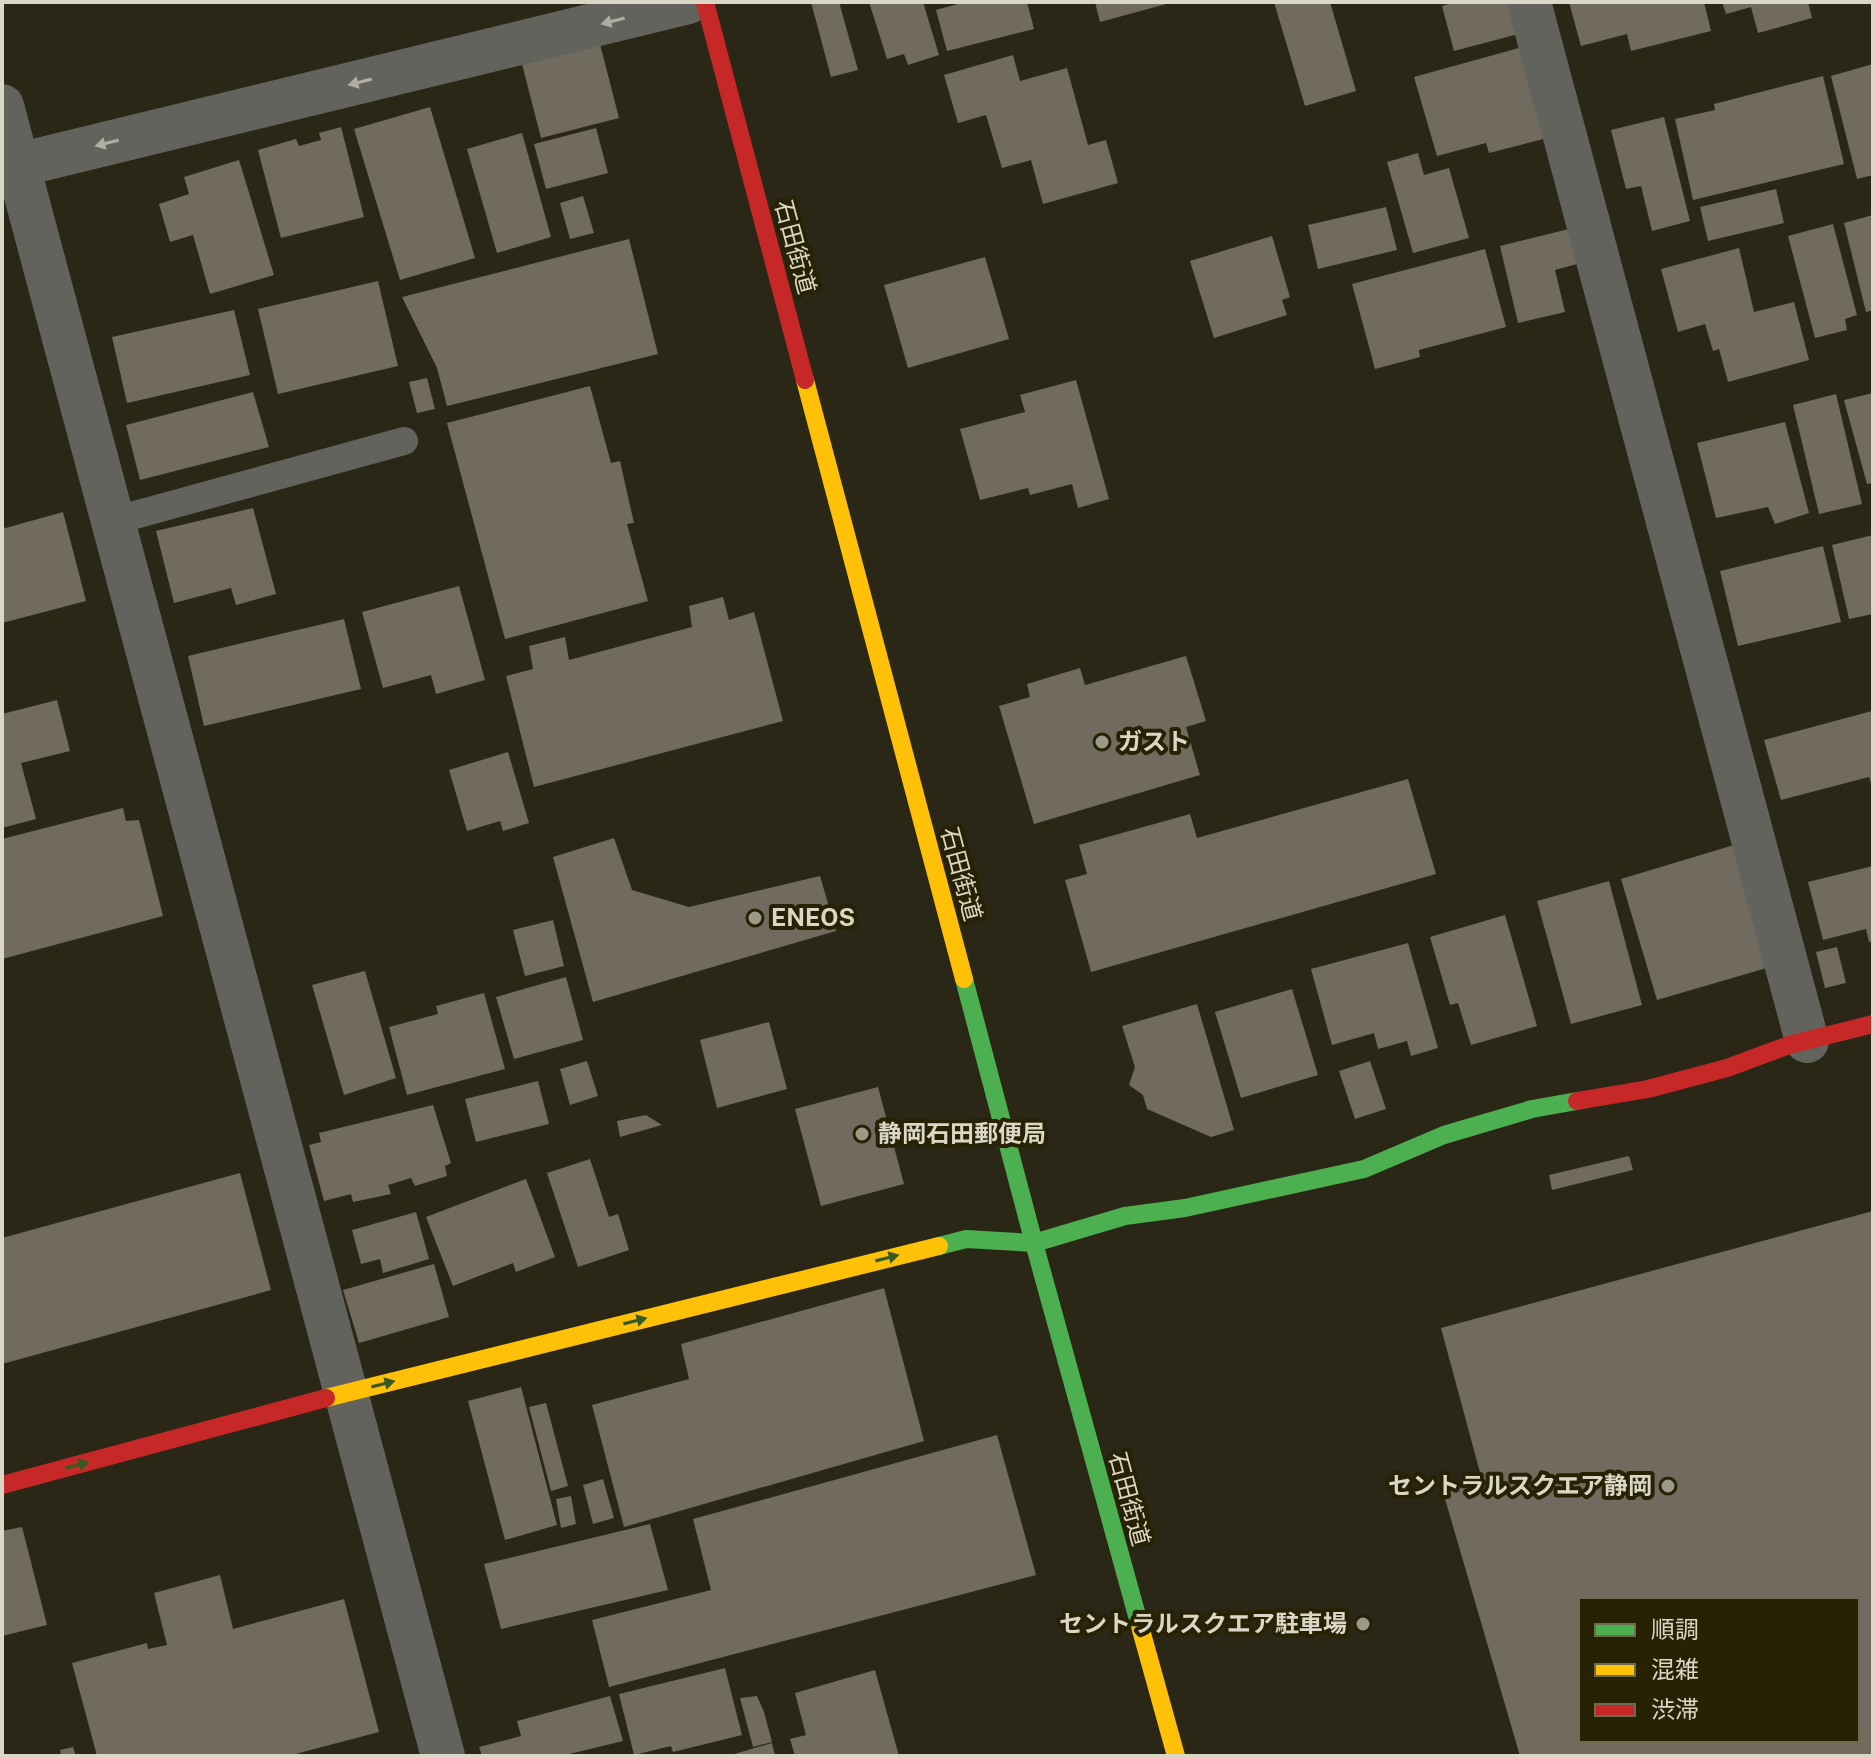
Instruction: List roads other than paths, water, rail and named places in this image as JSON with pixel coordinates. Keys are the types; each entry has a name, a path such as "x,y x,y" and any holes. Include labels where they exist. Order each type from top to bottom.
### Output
{"street":[{"path":"10,167 688,2"},
{"name":"石田街道","path":"705,2 1034,1243 1176,1756"},
{"path":"1529,2 1807,1041"},
{"path":"2,106 10,167 113,521 443,1756"},
{"path":"2,1485 346,1393 966,1239 1034,1243 1125,1216 1185,1208 1364,1169 1444,1135 1532,1109 1648,1089 1727,1068 1789,1045 1873,1024"}],"lane":[{"path":"113,521 404,441"}],"place":[{"name":"ガスト","path":"1102,742"},
{"name":"ENEOS","path":"755,918"},
{"name":"静岡石田郵便局","path":"862,1134"},
{"name":"セントラルスクエア静岡","path":"1668,1486"},
{"name":"セントラルスクエア駐車場","path":"1363,1624"}]}
